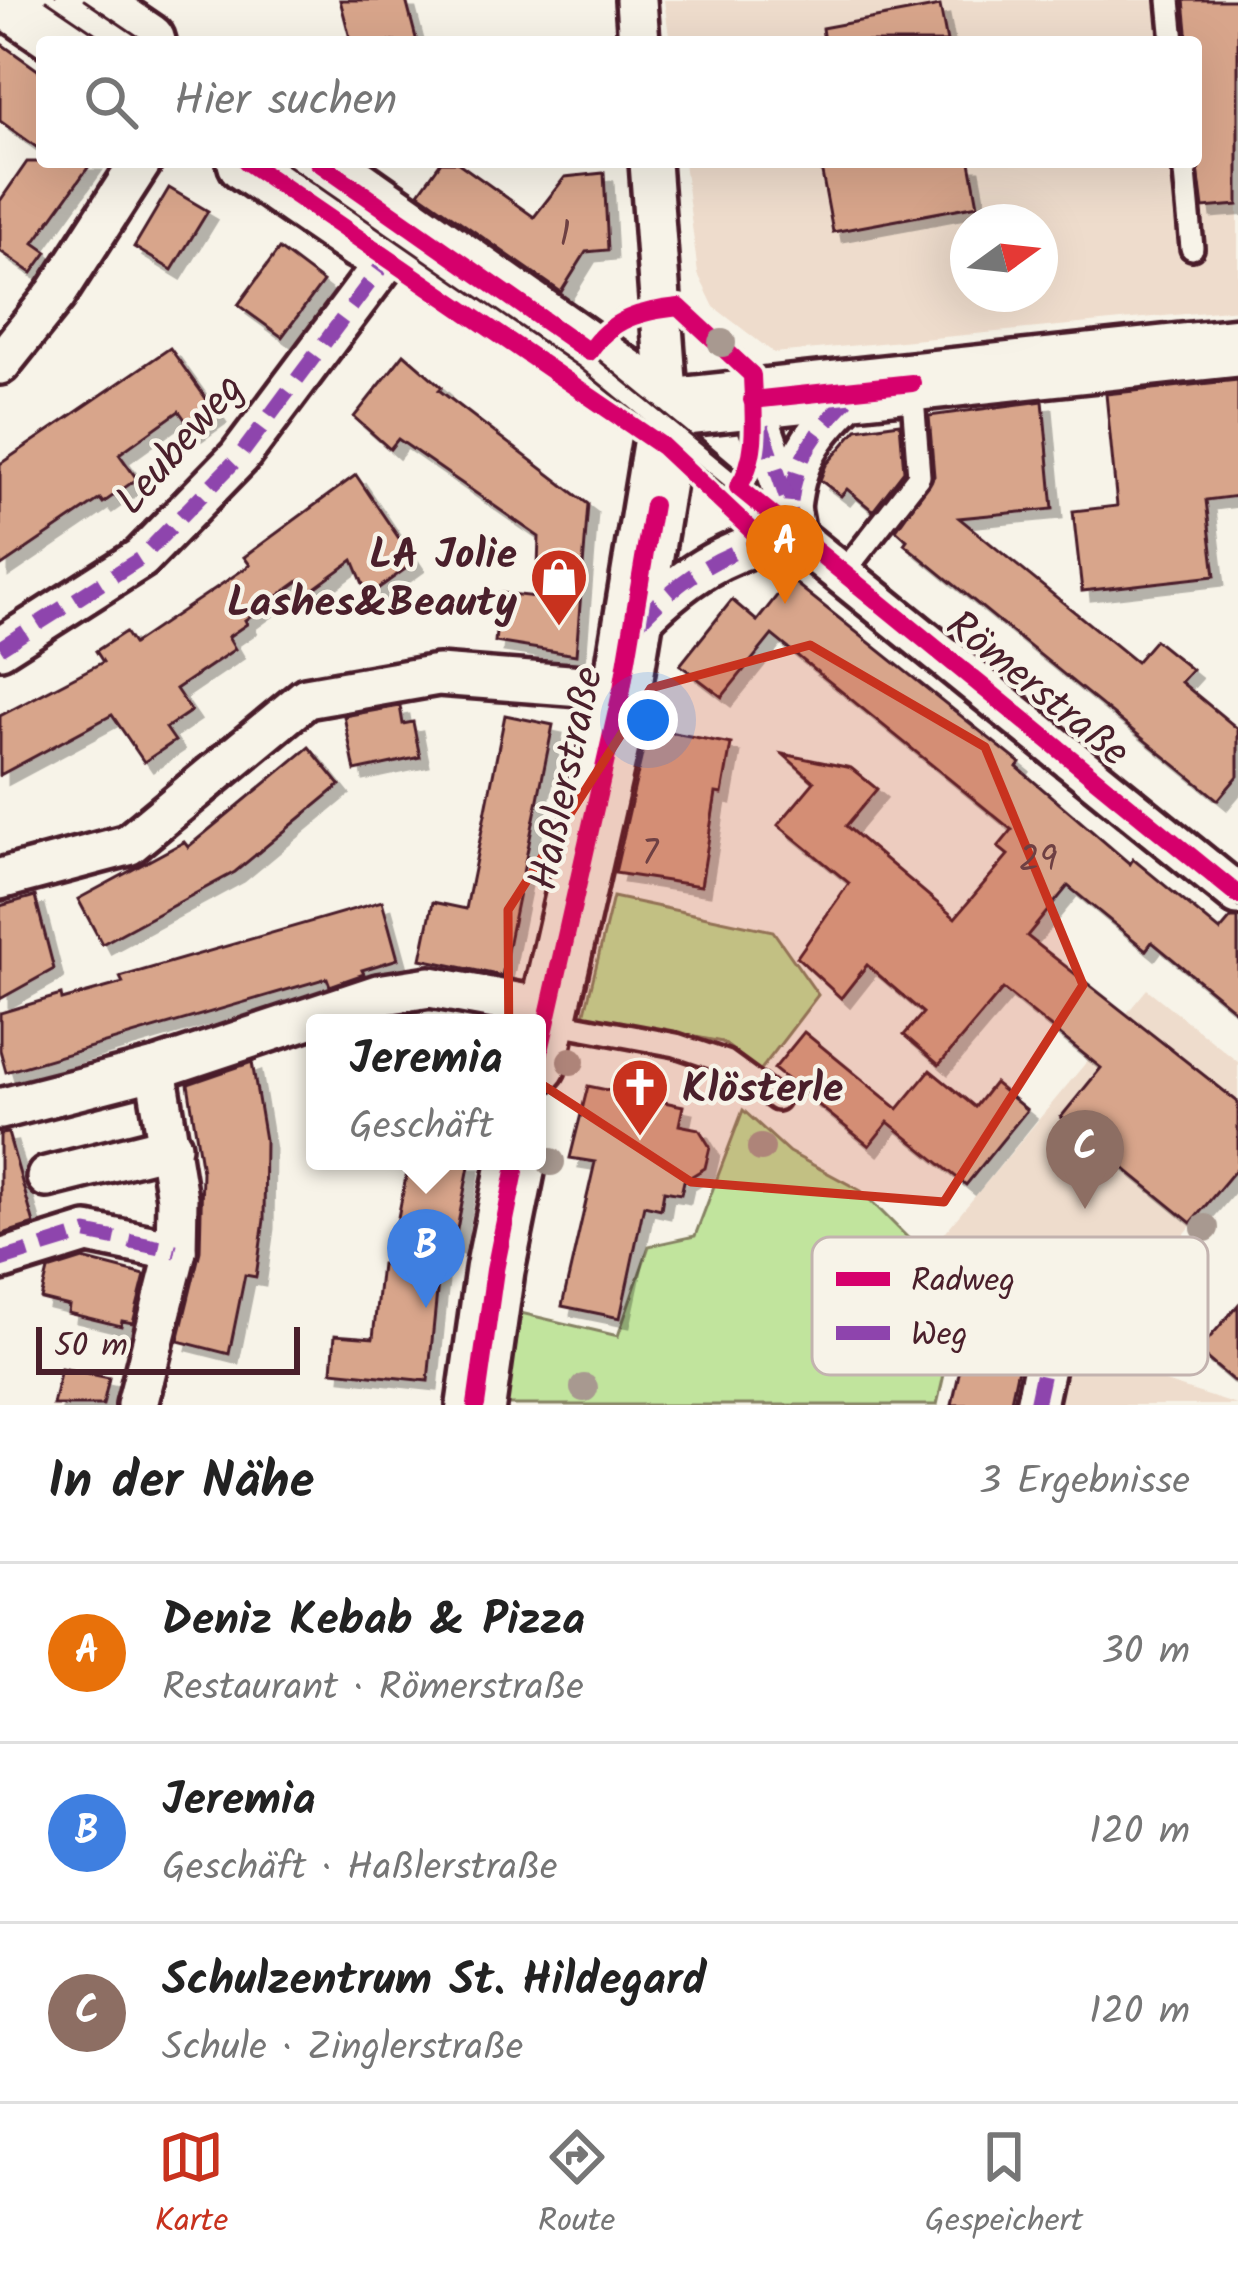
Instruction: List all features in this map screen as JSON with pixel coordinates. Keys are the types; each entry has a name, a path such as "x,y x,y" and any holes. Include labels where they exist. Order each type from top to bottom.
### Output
{"street":[{"path":"10,0 62,36"},
{"path":"85,0 137,36"},
{"path":"636,0 639,36"},
{"path":"0,364 56,294 137,168"},
{"path":"256,168 388,258 579,366"},
{"path":"326,168 579,366 665,427"},
{"path":"650,168 662,309 665,427"},
{"name":"Leubeweg","path":"0,648 141,557 239,457 388,258"},
{"path":"665,427 752,400 1238,347"},
{"path":"792,522 793,475 816,431 884,387"},
{"path":"752,400 792,522"},
{"name":"Haßlerstraße","path":"546,1022 622,688 665,427"},
{"path":"632,628 671,588 792,522"},
{"name":"Römerstraße","path":"792,522 843,574 1238,895"},
{"path":"0,879 128,845 306,698 438,675 622,688"},
{"path":"321,1014 378,995 430,987 500,1014"},
{"path":"0,1109 156,1069 306,1019"},
{"path":"137,1405 176,1251 177,1198 156,1069"},
{"path":"47,1177 171,1146"},
{"path":"476,1405 515,1170"},
{"path":"0,1260 88,1233 176,1251"},
{"path":"1036,1405 1043,1375"}],"lane":[{"path":"1169,0 1172,36"},
{"path":"1185,168 1192,248"},
{"path":"843,574 920,476 884,387"},
{"path":"665,427 792,522"},
{"path":"546,1031 676,1046 726,1062 777,1099"}],"highlighted area":[{"path":"810,645 985,747 1083,985 944,1202 691,1182 509,1063 508,910 651,688"}],"shaded area":[{"path":"664,0 1238,0 1238,309 774,353 714,307 698,274 685,168 1202,168 1202,36 669,36"},
{"path":"1147,989 1238,1062 1238,1169 1182,1237 941,1237"},
{"path":"1044,1375 1143,1375 1237,1405 1042,1405"}],"green space":[{"path":"613,897 773,931 818,995 760,1071 722,1042 584,1016"},
{"path":"743,1110 789,1152 861,1191 907,1237 812,1237 812,1375 944,1375 937,1405 506,1405 521,1313 618,1336 649,1246 695,1236"}],"building":[{"path":"340,0 406,0 415,36 349,36"},
{"path":"1184,0 1238,0 1238,205 1203,208 1198,168 1202,168 1202,36 1187,36"},
{"path":"940,6 946,36 823,36 822,28"},
{"path":"0,43 36,69 36,147 0,121"},
{"path":"27,162 36,162 36,168 88,168 34,243 47,252 32,273 0,251 0,201"},
{"path":"437,168 465,168 534,217 565,177 604,173 608,250 586,252 561,292 419,193"},
{"path":"821,168 971,168 978,204 950,204 950,210 833,232"},
{"path":"169,188 208,211 172,270 134,247"},
{"path":"279,249 323,282 282,337 238,305"},
{"path":"170,348 217,414 193,431 179,411 119,454 137,479 0,567 0,464"},
{"path":"404,354 442,387 439,390 588,504 576,655 495,642 500,593 537,597 539,537 398,439 390,449 354,417"},
{"path":"1238,380 1238,496 1206,500 1215,576 1082,591 1073,511 1117,506 1106,394"},
{"path":"1043,401 1053,509 959,518 1136,662 1155,640 1192,670 1181,682 1238,729 1238,776 1218,800 904,544 907,540 896,530 934,476 929,416"},
{"path":"900,423 904,471 873,511 847,489 841,496 820,480 826,465 857,429"},
{"path":"356,475 415,562 368,596 353,560 308,593 299,581 245,620 247,624 228,637 235,649 176,689 191,711 166,728 175,741 144,762 112,715 0,775 0,716 103,662 96,651 125,632 133,644 250,565 244,557"},
{"path":"790,579 1020,763 1017,767 1130,864 1133,859 1220,931 1231,918 1238,918 1238,1013 1152,942 1146,950 1068,886 1027,936 1238,1102 1238,1167 1191,1223 1061,1117 1101,1068 1003,989 939,1065 904,1035 923,1013 867,965 841,998 797,957 849,883 778,825 814,782 783,754 851,768 877,789 846,826 955,918 1008,855 998,847 1012,830 772,635 722,697 680,665 732,600 757,621"},
{"path":"400,706 403,724 413,722 420,757 355,771 344,716"},
{"path":"505,715 553,725 502,976 421,959 433,902 466,909"},
{"path":"648,728 731,744 722,794 716,793 701,886 615,873"},
{"path":"309,747 340,785 235,872 102,944 78,899 184,842 188,847"},
{"path":"35,896 54,969 0,999 0,906"},
{"path":"382,901 398,959 330,986 327,978 6,1072 0,1050 0,1013 123,983 120,977"},
{"path":"804,1032 898,1109 930,1070 975,1107 994,1083 1027,1110 966,1185 888,1122 869,1146 774,1069"},
{"path":"252,1062 265,1140 264,1220 256,1277 245,1275 229,1354 178,1341 200,1251 202,1171 188,1084"},
{"path":"588,1086 683,1106 679,1125 699,1129 710,1147 705,1168 684,1181 681,1194 664,1191 661,1209 644,1205 620,1318 562,1306 595,1162 570,1158"},
{"path":"8,1133 34,1224 0,1235 0,1134"},
{"path":"407,1170 468,1170 454,1245 442,1242 428,1381 332,1371 335,1335 373,1338 381,1264 389,1264"},
{"path":"83,1259 145,1275 133,1323 122,1321 121,1326 68,1313 69,1306 41,1299 48,1270"},
{"path":"1238,1305 1238,1385 1208,1360 1208,1340"},
{"path":"61,1368 109,1378 103,1405 53,1405"},
{"path":"959,1375 1016,1375 1010,1405 952,1405"}],"tram line":[{"path":"46,0 99,36"},
{"path":"84,0 137,36"},
{"path":"292,168 579,367 1238,907"},
{"path":"327,168 589,352 1238,884"}],"marked path":[{"path":"0,648 141,558 239,457 388,258"},
{"path":"791,502 798,469 812,441 855,392"},
{"path":"637,624 671,591 708,566 748,547 795,536 762,427"},
{"path":"0,1260 87,1233 176,1251"},
{"path":"1036,1405 1042,1375"}],"cycle path":[{"path":"256,168 662,446 763,541 795,536"},
{"path":"327,168 589,352 607,331 628,318 679,307 752,375 752,447 738,487 1238,895"},
{"path":"752,400 912,383"},
{"path":"546,1024 622,689 653,505"},
{"path":"476,1405 515,1170"}],"place":[{"name":"Deniz Kebab & Pizza","path":"785,604"},
{"name":"LA Jolie Lashes&Beauty","path":"559,628"},
{"name":"Klösterle","path":"640,1138"},
{"name":"Schulzentrum St. Hildegard","path":"1085,1209"},
{"name":"Jeremia","path":"426,1308"}]}
